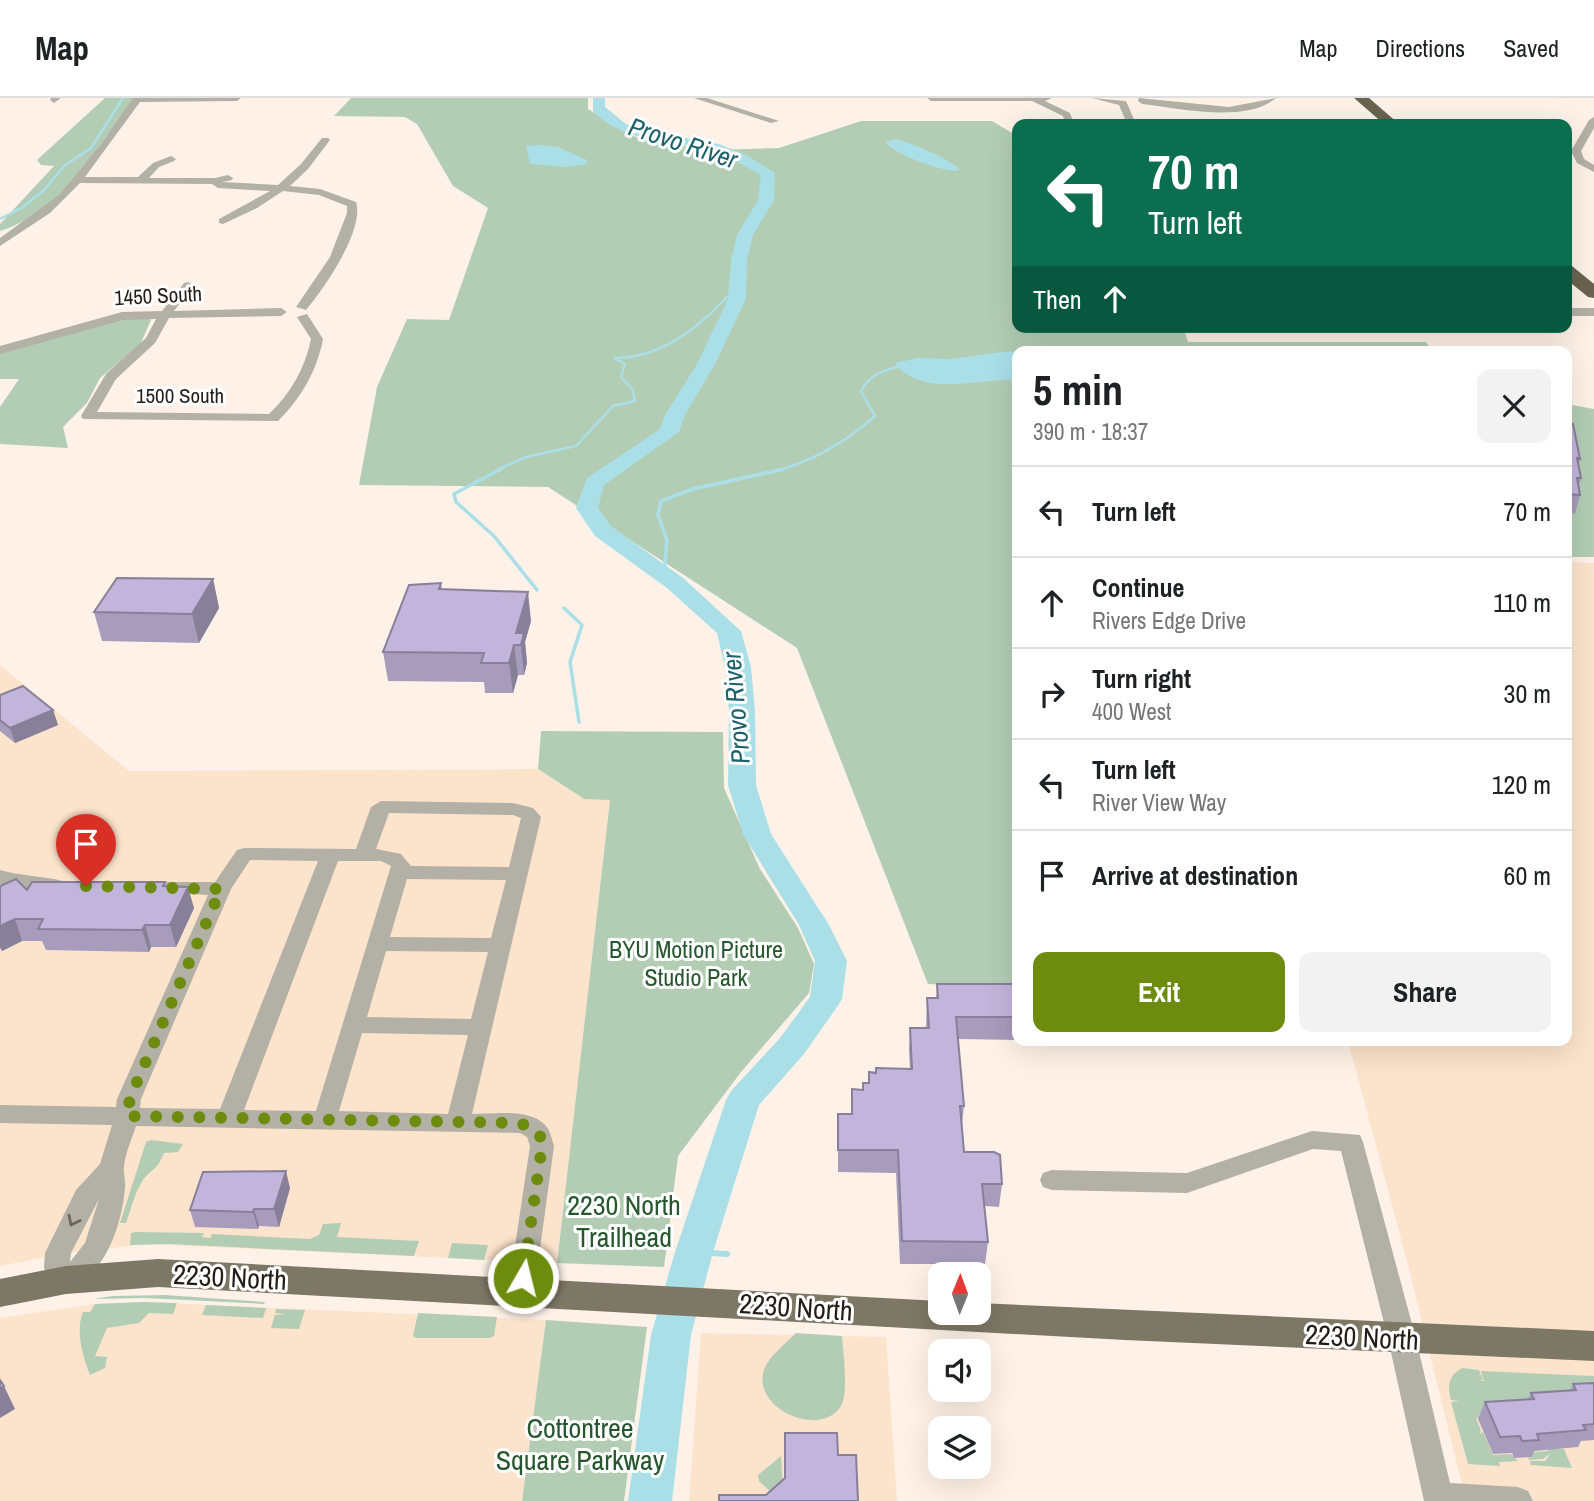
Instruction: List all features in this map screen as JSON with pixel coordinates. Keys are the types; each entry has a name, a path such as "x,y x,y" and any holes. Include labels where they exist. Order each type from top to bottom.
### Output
{"highway":[{"path":"1361,98 1386,119"},
{"path":"1572,275 1594,293"}],"main road":[{"name":"2230 North","path":"0,1293 66,1280 158,1273 1402,1339 1594,1346"}],"street":[{"path":"0,243 69,191 75,180 107,146 138,99 237,98"},
{"path":"698,98 774,121"},
{"path":"931,98 1048,98"},
{"path":"1096,98 1123,103 1129,119"},
{"path":"1143,99 1185,101 1237,110 1255,107 1272,98"},
{"path":"1035,99 1067,115 1068,119"},
{"path":"1594,120 1576,151 1580,161 1594,169"},
{"path":"223,221 281,188 301,171 325,140"},
{"path":"1578,148 1594,150"},
{"path":"140,181 156,165 171,159"},
{"path":"75,180 215,181 218,185 229,187 281,188 334,196 352,204 355,210 326,274 302,312"},
{"path":"167,316 188,285"},
{"name":"1450 South","path":"0,350 102,319 122,316 302,312"},
{"name":"1500 South","path":"167,316 159,323 151,340 111,377 88,416 273,418 286,407 315,353 317,339 302,312"},
{"path":"1572,312 1594,312"},
{"path":"364,855 381,807 520,810 531,817 458,1122"},
{"path":"66,1280 86,1264 94,1248 114,1190 111,1168 130,1098 221,889 244,854 364,855 394,858 401,865 325,1119"},
{"path":"219,1118 330,855"},
{"path":"401,872 517,873"},
{"path":"0,877 30,885 82,886"},
{"path":"149,887 221,889"},
{"path":"379,944 499,946"},
{"path":"354,1025 481,1027"},
{"path":"0,1114 524,1124 540,1135 542,1146 521,1293"},
{"path":"1052,1180 1187,1182 1312,1140 1351,1142 1402,1339 1438,1499 1518,1501"}],"shaded area":[{"path":"1572,562 1594,563 1594,1501 1466,1501 1408,1265 1349,1046 1572,1046"},
{"path":"0,665 129,771 538,769 583,799 610,799 557,1263 148,1244 61,1254 0,1266"},
{"path":"143,1302 546,1320 522,1501 0,1501 0,1318 95,1304"},
{"path":"701,1333 886,1337 897,1501 689,1501"}],"green space":[{"path":"105,98 135,98 60,195 27,219 0,231 0,224 54,166 41,165 37,160"},
{"path":"351,98 588,98 588,109 636,137 709,150 779,148 861,121 992,121 1012,133 1012,333 1185,333 1188,342 1426,342 1429,346 1012,346 1012,988 928,984 797,648 548,487 359,485 377,387 407,319 449,320 488,208 453,186 417,124 405,117 334,116"},
{"path":"111,319 151,320 140,345 100,378 87,403 63,427 68,448 0,444 0,407 19,379 0,379 0,351"},
{"path":"1572,405 1594,409 1594,557 1572,557"},
{"name":"BYU Motion Picture Studio Park","path":"541,731 723,732 724,788 760,869 798,928 814,964 809,993 741,1072 678,1156 664,1267 557,1263 610,800 584,799 538,769"},
{"path":"151,1140 183,1144 178,1152 164,1153 140,1185 126,1223 120,1223 146,1142"},
{"path":"341,1223 337,1237 419,1241 414,1256 169,1244 130,1245 131,1233 135,1232 204,1233 202,1237 210,1238 212,1234 310,1239 319,1235 323,1224"},
{"path":"452,1243 488,1245 484,1260 448,1258"},
{"path":"165,1295 265,1302 93,1299"},
{"path":"177,1303 173,1314 149,1313 139,1323 107,1328 95,1356 107,1357 105,1368 90,1375 80,1336 83,1312 90,1312 95,1304"},
{"path":"206,1305 266,1308 263,1318 202,1315"},
{"path":"276,1309 305,1310 299,1329 271,1328 275,1315 286,1314 275,1313"},
{"path":"418,1313 497,1317 494,1336 416,1338 413,1336"},
{"name":"Cottontree Square Parkway","path":"546,1320 647,1327 624,1501 522,1501"},
{"path":"796,1333 842,1336 845,1391 841,1406 831,1416 819,1420 790,1415 768,1397 763,1384 766,1365"},
{"path":"1462,1368 1479,1370 1483,1380 1478,1381 1484,1381 1481,1371 1594,1376 1594,1394 1524,1414 1476,1418 1481,1431 1479,1434 1483,1432 1493,1455 1511,1454 1518,1461 1499,1462 1500,1466 1468,1464 1451,1402 1459,1401 1451,1400 1449,1390 1451,1378"},
{"path":"1557,1444 1559,1449 1564,1449 1572,1468 1531,1465 1530,1461 1545,1461 1551,1453 1543,1459 1529,1460 1528,1458 1532,1457 1530,1452 1548,1451 1546,1445"},
{"path":"781,1456 783,1487 778,1499 759,1481 758,1475"}],"water":[{"path":"895,139 930,152 960,170 932,166 908,157 886,142"},
{"path":"526,146 558,147 587,160 587,164 565,167 530,164"},
{"path":"1012,352 1012,380 938,384 909,376 896,366 896,363 918,358 950,359"}],"building":[{"path":"1572,424 1580,459 1577,458 1581,478 1577,478 1580,495 1572,494"},
{"path":"117,578 213,579 192,614 94,612"},
{"path":"441,583 439,589 528,592 516,633 524,633 521,645 514,645 509,663 481,663 484,653 383,652 409,585"},
{"path":"23,686 53,710 10,728 0,720 0,695"},
{"path":"16,879 27,890 32,882 165,882 163,886 188,887 170,925 145,925 142,930 38,929 43,919 15,919 0,926 0,886"},
{"path":"937,984 1012,984 1012,1017 956,1017 964,1106 960,1106 964,1152 994,1152 1000,1155 1002,1184 982,1184 988,1242 902,1241 898,1150 838,1150 838,1114 852,1114 852,1089 863,1090 863,1083 869,1083 869,1072 876,1073 876,1068 912,1069 910,1028 929,1028 927,998 938,998"},
{"path":"286,1171 274,1209 254,1209 253,1212 190,1210 203,1172"},
{"path":"1594,1383 1594,1424 1583,1425 1586,1430 1537,1434 1539,1440 1522,1441 1520,1436 1500,1437 1485,1402 1534,1399 1531,1393 1576,1390 1573,1384"},
{"path":"785,1433 837,1433 838,1455 856,1455 858,1501 719,1501 719,1495 766,1495 785,1478"}],"waterway":[{"path":"0,219 23,207 44,190 65,165 91,148 123,98"},
{"name":"Provo River","path":"599,98 598,108 622,127 652,136 714,147 768,173 766,200 745,235 739,260 737,299 706,364 675,415 669,432 594,482 587,508 603,531 675,583 729,631 738,667 742,711 742,785 757,834 814,925 831,961 826,999 792,1046 743,1100 694,1252 671,1335 650,1501"},
{"path":"497,470 526,457 576,446 613,406 635,401 633,390 621,377 625,364 614,358 651,352 667,345 698,324 738,285"},
{"path":"779,470 830,449 875,416 861,391 876,375 897,367"},
{"path":"501,469 454,494 456,502 494,536 537,590"},
{"path":"664,575 667,540 658,515 661,501 693,489 784,469"},
{"path":"564,608 582,625 570,662 579,722"},
{"path":"694,1252 727,1254"}],"route":[{"path":"86,886 221,889 130,1098 127,1116 516,1123 531,1126 540,1135 542,1146 523,1278"}],"park label":[{"name":"2230 North Trailhead","path":"624,1221"}]}
